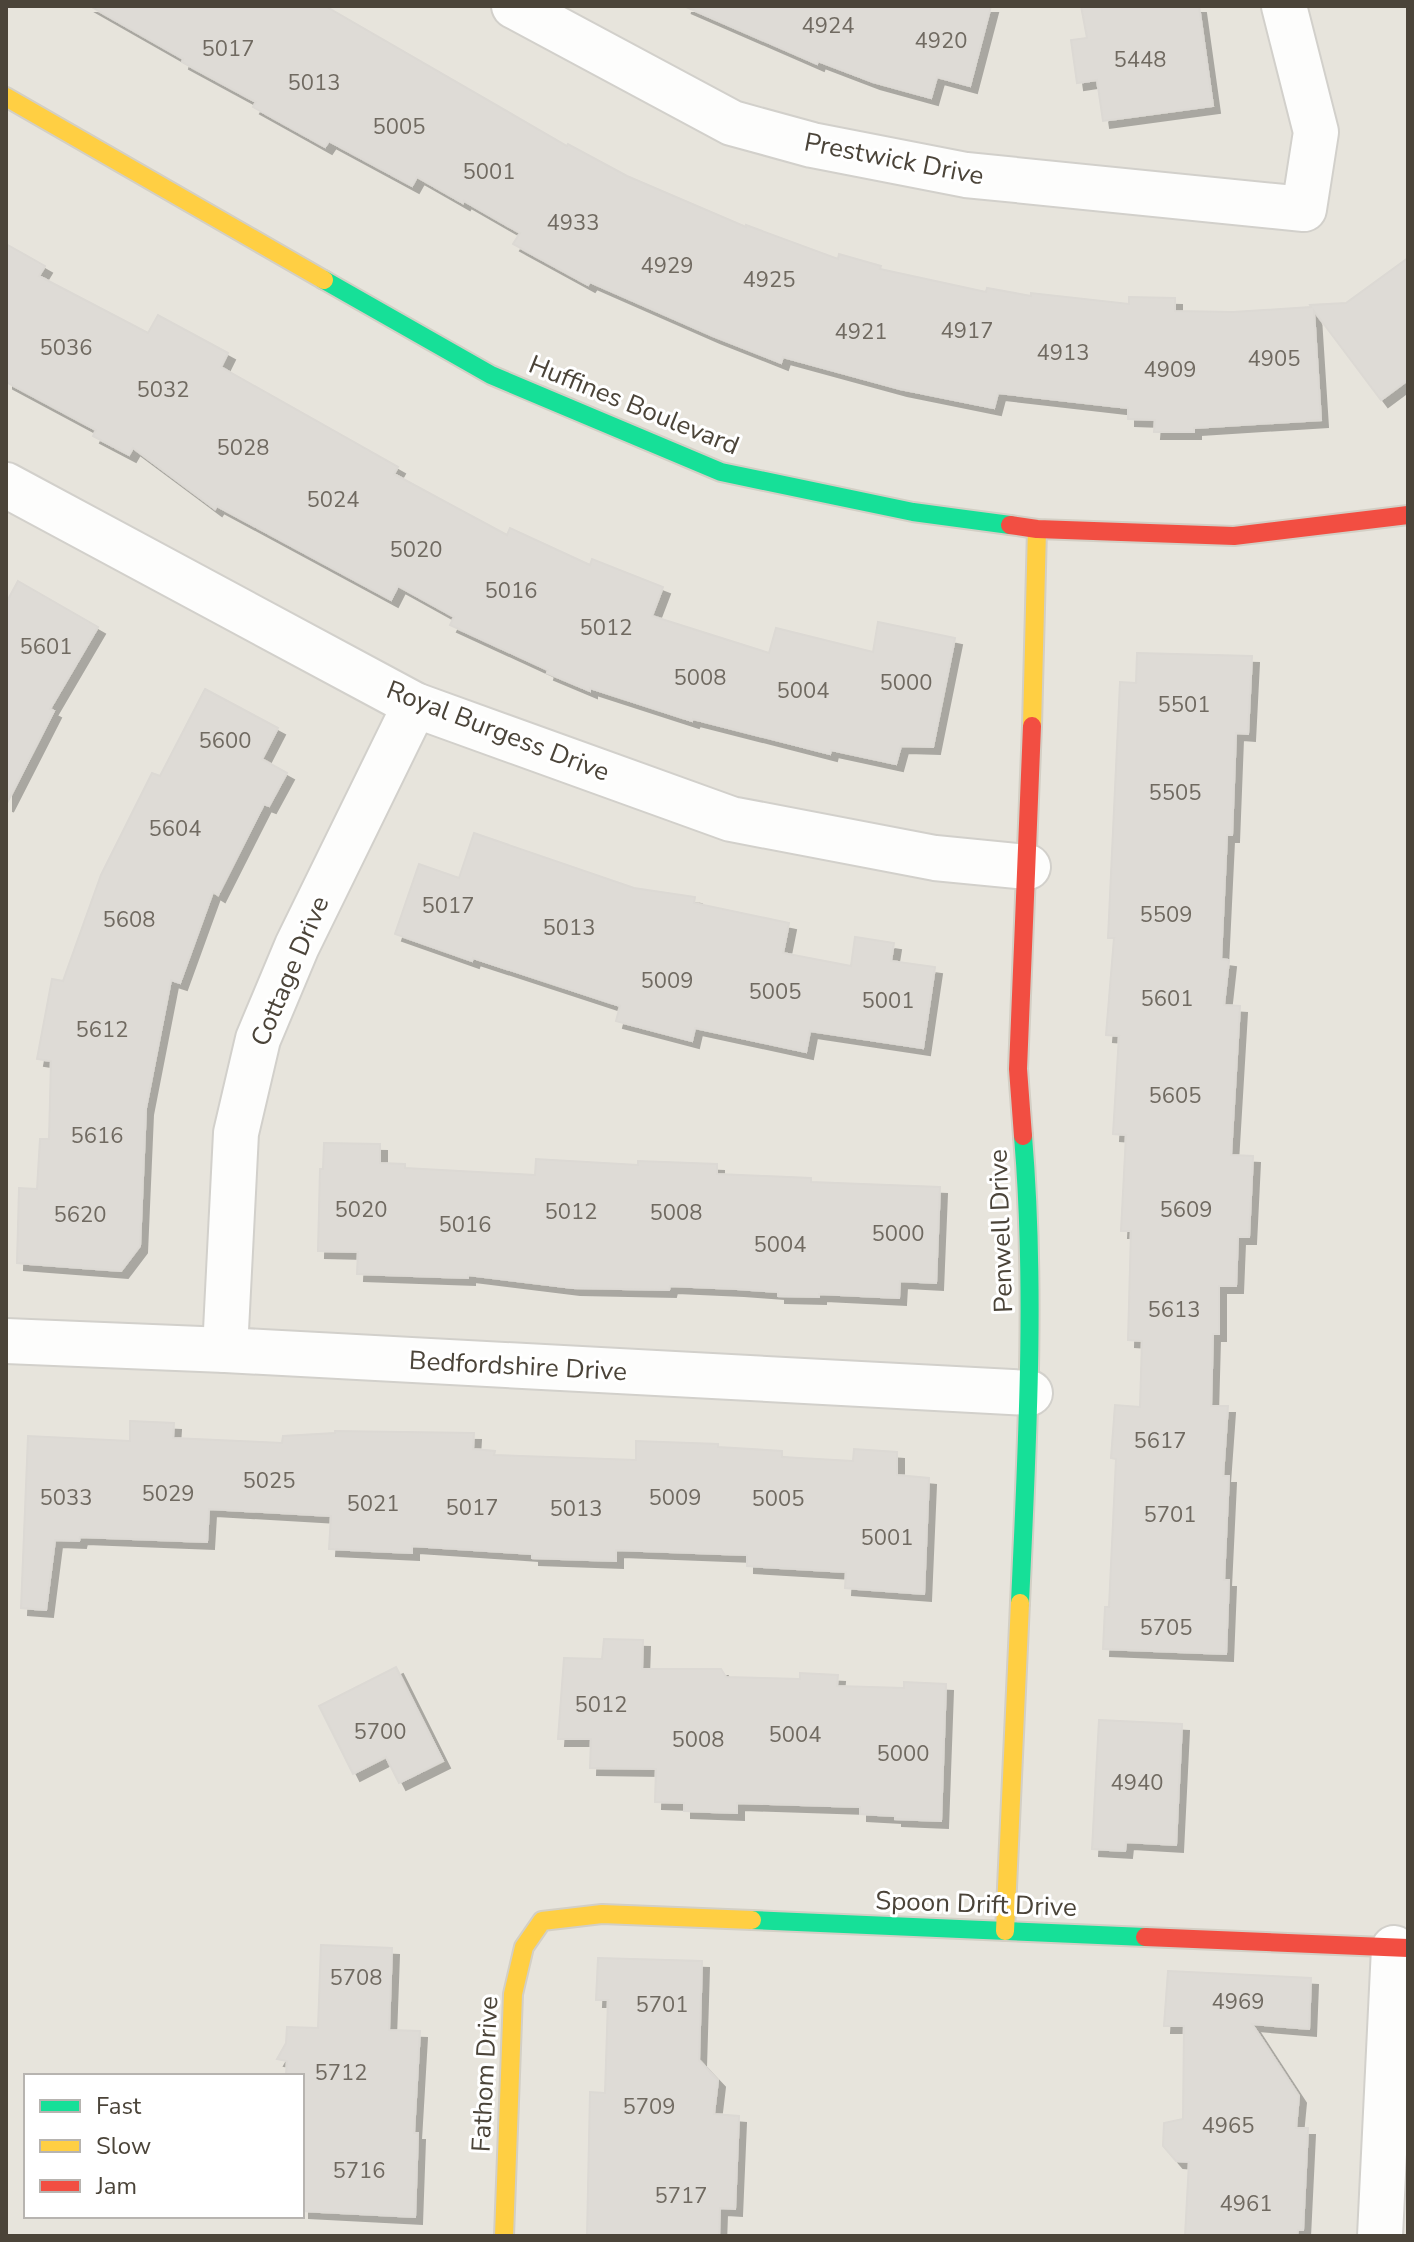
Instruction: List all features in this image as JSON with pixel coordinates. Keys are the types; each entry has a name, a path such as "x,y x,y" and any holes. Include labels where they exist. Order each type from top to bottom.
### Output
{"street":[{"name":"Prestwick Drive","path":"514,6 574,21 732,123 812,145 966,175 1304,209 1316,132 1284,6"},
{"name":"Huffines Boulevard","path":"6,97 491,375 721,472 913,512 1037,529 1234,536 1408,515"},
{"name":"Royal Burgess Drive","path":"6,485 415,705 731,819 935,858 1028,867"},
{"name":"Penwell Drive","path":"1005,1931 1030,1393 1029,1207 1018,1069 1028,867 1037,529"},
{"name":"Cottage Drive","path":"225,1350 236,1133 258,1039 297,946 415,705"},
{"name":"Bedfordshire Drive","path":"6,1341 1030,1393"},
{"name":"Spoon Drift Drive","path":"542,1921 602,1914 1401,1948"},
{"name":"Fathom Drive","path":"504,2236 513,1994 524,1947 542,1921"},
{"path":"1380,2236 1401,1948"}],"shaded area":[{"path":"6,6 1408,6 1408,2236 6,2236"}],"building":[{"path":"90,6 325,6 567,146 627,176 746,227 838,259 839,254 881,266 880,269 986,292 987,288 1031,296 1031,293 1129,304 1129,297 1175,298 1175,311 1233,312 1311,307 1346,303 1408,258 1408,380 1381,400 1314,311 1321,420 1194,428 1194,432 1154,432 1155,420 1128,419 1128,408 998,393 994,408 900,389 783,357 781,363 590,282 588,285 513,244 520,233 464,201 417,177 412,186 329,141 325,147 253,107 256,102 182,62 183,59"},
{"path":"684,6 991,6 970,86 937,77 931,98 873,82 818,61 817,64"},
{"path":"1081,6 1199,6 1213,106 1103,121 1097,80 1077,83 1071,40 1087,38"},
{"path":"6,244 45,266 39,276 148,333 158,315 228,353 221,367 398,467 394,474 507,535 510,528 590,565 592,559 663,587 652,616 769,653 776,628 873,652 878,622 955,638 933,747 901,746 896,764 831,750 830,754 692,721 590,688 590,691 450,625 454,617 398,586 391,600 217,506 215,509 133,448 129,455 93,436 96,430 6,382"},
{"path":"18,581 98,627 50,709 54,711 6,805 6,603"},
{"path":"1137,653 1252,656 1248,734 1236,733 1232,835 1227,835 1221,959 1229,960 1224,1005 1240,1006 1231,1155 1253,1156 1249,1237 1238,1237 1236,1286 1219,1286 1219,1334 1213,1334 1211,1406 1228,1406 1223,1476 1229,1476 1224,1580 1229,1580 1226,1654 1103,1649 1105,1607 1109,1607 1116,1459 1111,1458 1115,1405 1140,1407 1142,1341 1128,1340 1131,1231 1121,1231 1126,1135 1113,1134 1119,1036 1106,1035 1114,938 1108,938 1120,682 1136,683"},
{"path":"205,689 278,728 262,759 287,773 269,806 264,804 218,895 213,892 180,983 171,980 146,1108 140,1246 121,1271 17,1263 19,1188 37,1189 40,1139 49,1139 51,1061 37,1059 52,979 63,981 101,875 152,773 160,776"},
{"path":"474,833 634,888 695,897 694,903 789,923 783,953 851,966 855,937 894,943 891,961 935,967 923,1048 810,1031 806,1052 695,1028 692,1041 616,1021 620,1006 395,934 419,864 459,878"},
{"path":"324,1143 380,1144 380,1163 405,1164 405,1168 535,1175 536,1159 638,1165 638,1161 717,1164 717,1174 811,1178 811,1182 940,1187 936,1283 900,1281 899,1298 819,1294 819,1297 670,1286 669,1290 573,1288 468,1275 468,1278 357,1274 358,1252 318,1251 320,1169 323,1169"},
{"path":"130,1421 174,1423 173,1438 282,1443 283,1436 335,1431 474,1433 473,1449 495,1451 494,1455 636,1460 636,1441 718,1444 718,1447 782,1451 782,1457 853,1461 854,1449 897,1452 897,1475 929,1478 924,1594 845,1588 846,1572 747,1566 747,1555 616,1550 616,1561 532,1558 532,1554 412,1546 412,1553 329,1549 331,1516 209,1509 207,1542 80,1537 79,1541 55,1540 46,1610 21,1608 28,1436 130,1441"},
{"path":"604,1639 643,1640 642,1669 721,1669 726,1677 800,1679 800,1673 838,1675 837,1686 904,1688 904,1682 946,1684 941,1821 860,1814 860,1807 737,1803 737,1813 684,1811 684,1803 655,1802 656,1769 590,1768 591,1739 558,1739 564,1658 602,1659"},
{"path":"396,1667 443,1761 399,1783 386,1757 353,1774 319,1706"},
{"path":"1099,1720 1182,1724 1176,1845 1126,1842 1125,1851 1092,1849"},
{"path":"321,1945 392,1948 389,2030 420,2031 414,2133 418,2133 415,2217 304,2211 304,2074 286,2074 287,2061 277,2059 286,2043 287,2027 318,2028"},
{"path":"598,1958 702,1961 699,2060 718,2080 714,2114 739,2116 735,2209 720,2208 719,2236 587,2236 590,2092 605,2093 608,2000 596,2000"},
{"path":"1168,1971 1311,1978 1309,2029 1252,2024 1299,2096 1296,2128 1308,2128 1303,2230 1298,2230 1297,2236 1185,2236 1189,2162 1176,2161 1163,2146 1164,2123 1183,2119 1184,2026 1164,2026"}],"traffic: fast":[{"path":"324,280 491,375 721,472 913,512 1010,525"},
{"path":"1020,1603 1030,1311 1023,1136"},
{"path":"752,1920 1145,1937"}],"traffic: slow":[{"path":"6,97 324,280"},
{"path":"1032,726 1037,529"},
{"path":"1005,1931 1020,1603"},
{"path":"504,2236 513,1994 524,1947 542,1921 602,1914 752,1920"}],"traffic: jam":[{"path":"1010,525 1037,529 1234,536 1408,515"},
{"path":"1023,1136 1018,1069 1032,726"},
{"path":"1145,1937 1408,1948"}]}
